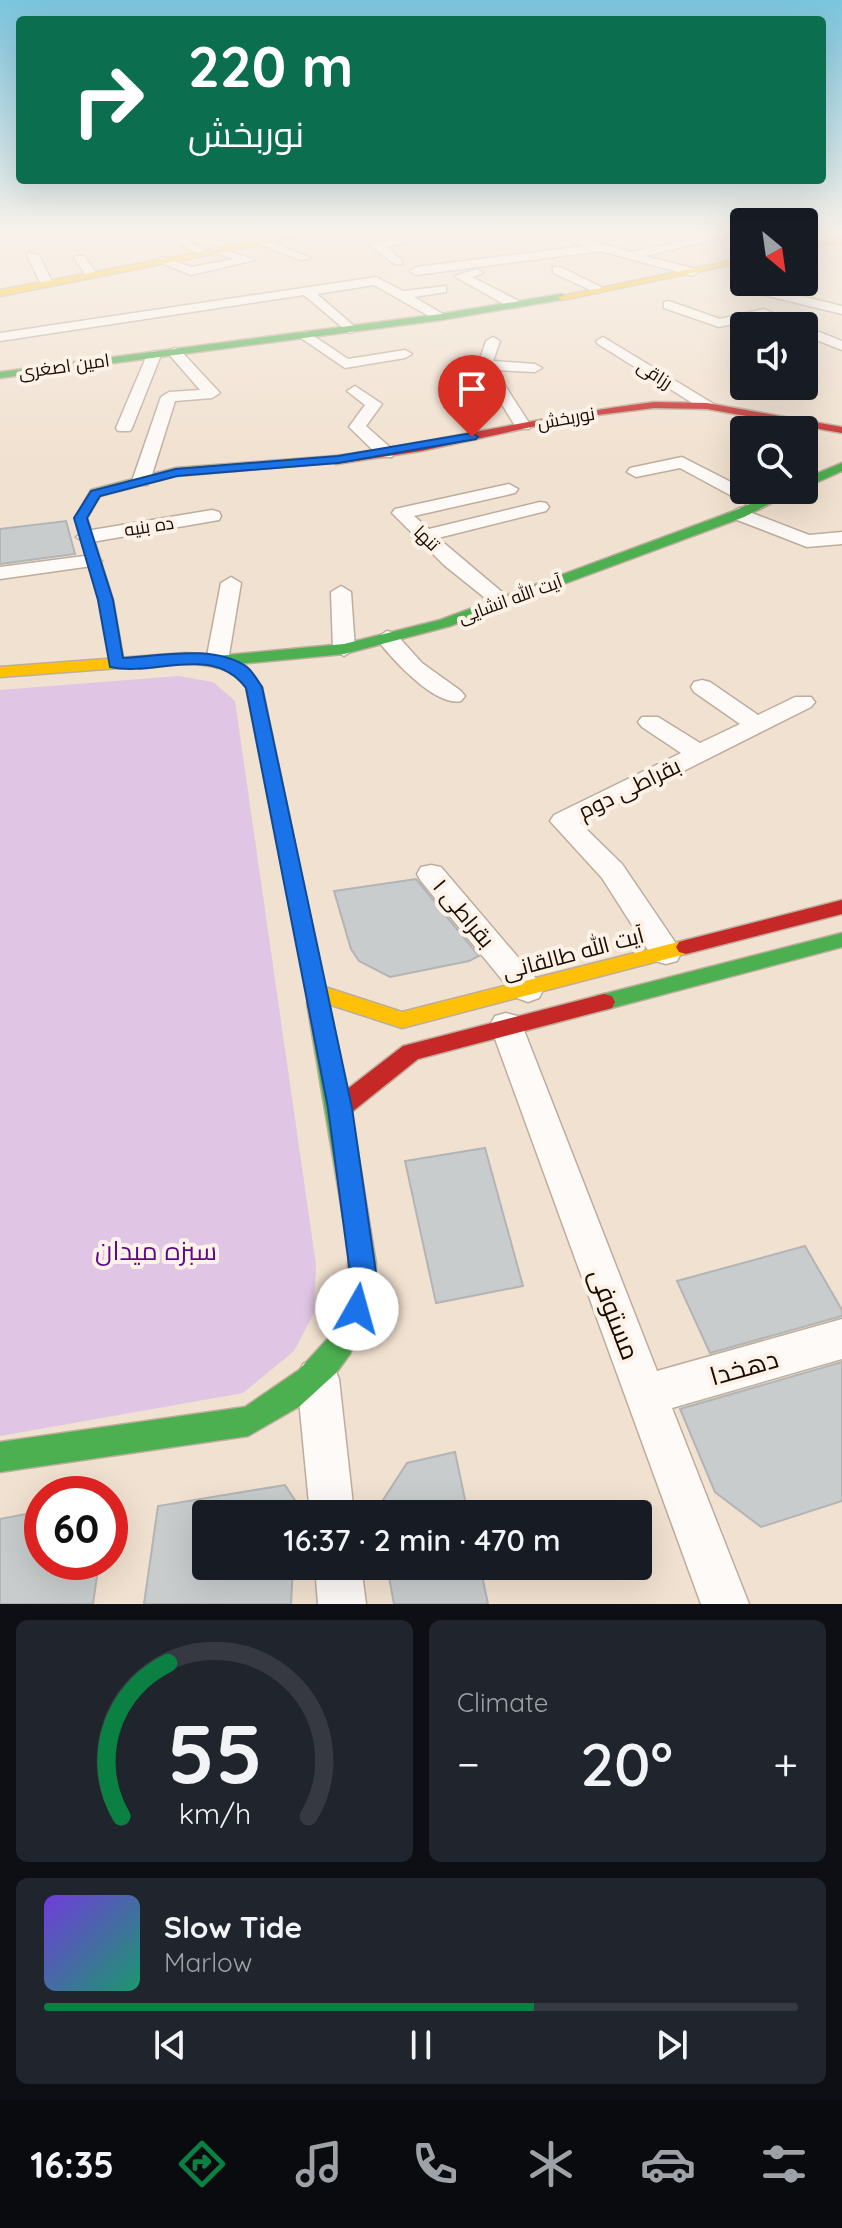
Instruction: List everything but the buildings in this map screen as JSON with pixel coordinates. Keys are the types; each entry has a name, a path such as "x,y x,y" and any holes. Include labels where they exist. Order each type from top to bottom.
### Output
{"street":[{"path":"0,337 193,309"},
{"path":"327,309 349,329"},
{"path":"426,309 441,317"},
{"name":"امین اصغری","path":"0,375 487,309"},
{"path":"680,309 719,323 730,321"},
{"path":"306,335 345,364 405,354"},
{"path":"818,336 842,346"},
{"path":"485,365 493,341"},
{"name":"رزاقی","path":"603,341 707,406"},
{"path":"141,481 169,397 212,393 174,352"},
{"path":"124,428 154,355"},
{"path":"485,365 535,368"},
{"path":"485,365 523,426"},
{"path":"355,391 374,404 357,427 386,453"},
{"name":"نوربخش","path":"116,663 106,600 81,518 95,493 176,472 338,460 573,415 654,405 707,406 839,429"},
{"name":"نوربخش","path":"839,429 826,441 842,450"},
{"path":"636,472 682,462 730,488"},
{"path":"818,478 842,467"},
{"name":"تنها","path":"502,602 401,513 509,489"},
{"name":"آیت الله انشایی","path":"217,661 344,649 445,623 760,504"},
{"path":"425,536 540,507"},
{"path":"739,514 807,541 842,538"},
{"name":"ده بنیه","path":"86,537 212,516"},
{"path":"0,573 92,561"},
{"path":"217,661 231,583"},
{"path":"341,592 344,649"},
{"path":"387,638 414,668 453,696"},
{"path":"0,672 185,658 217,661 242,671 254,687 340,1108 363,1273 357,1309 350,1327 318,1375 285,1402 248,1421 0,1457"},
{"path":"702,687 757,725"},
{"name":"بقراطی دوم","path":"666,953 612,871 563,821 803,702"},
{"path":"650,722 699,753"},
{"name":"بقراطی ۱","path":"431,874 528,990"},
{"name":"آیت الله طالقانی","path":"317,992 402,1020 842,907"},
{"path":"340,1108 411,1052 842,940"},
{"path":"360,1027 380,1013"},
{"name":"مستوفی","path":"506,1025 725,1604"},
{"path":"363,1063 389,1069"},
{"name":"دهخدا","path":"646,1395 842,1339"},
{"path":"318,1375 331,1500"},
{"path":"339,1580 342,1604"}],"green space":[{"name":"سبزه میدان","path":"178,676 213,682 235,701 316,1265 314,1313 294,1351 243,1393 0,1436 0,690"}],"traffic: fast":[{"path":"0,375 490,309"},
{"path":"116,663 106,600 81,518 95,493 176,472 336,460"},
{"path":"818,478 842,467"},
{"path":"217,661 344,649 445,623 761,504"},
{"path":"604,1002 842,940"},
{"path":"0,1457 248,1421 290,1396 326,1363 340,1344 352,1324 359,1300 363,1264 340,1116 318,1003"}],"traffic: slow":[{"path":"0,672 185,658 217,661 242,671 254,687 318,1003"},
{"path":"317,992 402,1020 686,947"}],"traffic: jam":[{"path":"336,460 421,448 573,415 654,405 707,406 842,430"},
{"path":"686,947 842,907"},
{"path":"340,1108 411,1052 604,1002"}],"route":[{"path":"357,1309 363,1273 340,1108 254,687 242,671 217,661 185,658 116,663 106,600 81,518 95,493 176,472 338,460 472,437"}]}
